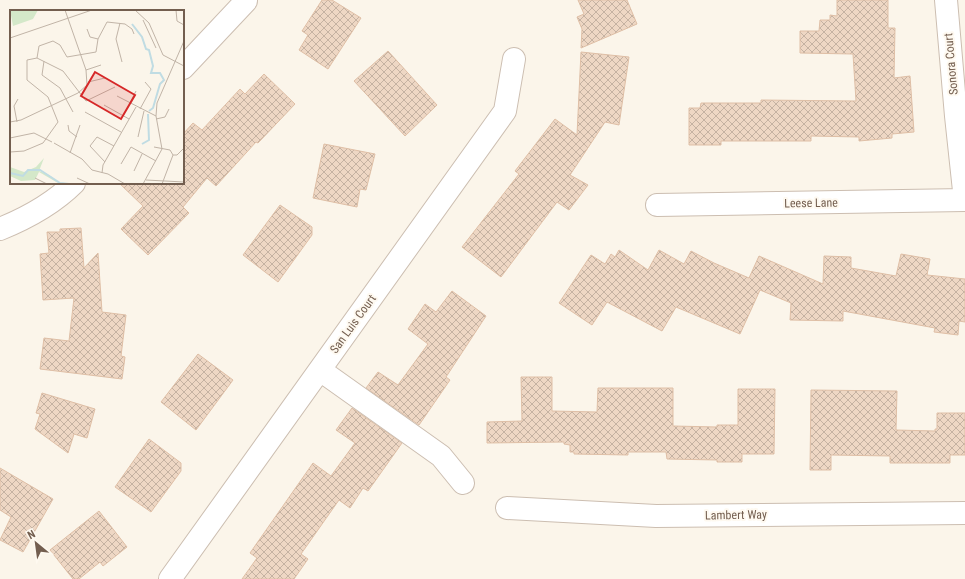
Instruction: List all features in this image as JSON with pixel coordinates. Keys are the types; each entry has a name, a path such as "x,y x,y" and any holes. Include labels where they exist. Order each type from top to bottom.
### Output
{"street":[{"name":"Sonora Court","path":"946,0 965,200"},
{"path":"184,67 246,1"},
{"name":"San Luis Court","path":"170,579 505,111 514,60"},
{"path":"0,229 30,216 66,192 73,184"},
{"name":"Leese Lane","path":"657,205 965,200"},
{"path":"320,370 442,456 462,482"},
{"name":"Lambert Way","path":"507,508 656,516 965,512"}],"building":[{"path":"322,0 332,0 361,18 328,69 299,50 308,35 302,31"},
{"path":"578,0 627,0 637,24 581,48 582,29 577,17 584,14"},
{"path":"837,0 888,0 888,28 895,28 894,78 910,76 914,132 892,134 892,138 859,141 859,137 811,136 811,141 721,141 721,145 689,145 689,108 700,108 701,103 761,103 761,100 856,101 853,54 800,53 800,31 819,31 820,20 830,20 830,15 837,16"},
{"path":"388,51 437,105 405,136 354,81"},
{"path":"581,52 629,57 619,125 605,122 570,175 588,185 569,210 557,202 501,277 462,247 519,174 515,171 555,119 577,135"},
{"path":"264,74 295,104 258,143 256,142 216,186 207,178 183,207 189,213 148,255 121,229 143,206 120,184 184,184 184,133 193,123 202,130 240,89 245,94"},
{"path":"324,144 375,154 366,190 360,189 357,207 313,198"},
{"path":"280,205 312,227 312,235 278,282 243,255"},
{"path":"81,228 84,268 98,253 102,312 126,315 121,356 125,357 122,379 40,369 44,338 69,341 74,298 43,300 40,254 49,253 47,232 60,232 60,229"},
{"path":"619,250 648,270 659,250 684,264 691,251 749,278 759,256 823,284 824,256 851,257 851,268 896,276 901,254 930,259 927,275 965,279 965,322 959,321 958,335 934,332 935,328 843,311 843,321 790,320 791,303 760,290 740,334 676,307 662,331 607,302 592,325 559,303 591,255 605,264 611,254 615,257"},
{"path":"452,291 486,316 446,377 450,380 419,425 366,388 378,372 398,385 428,344 408,329 425,304 436,312"},
{"path":"198,354 233,380 196,430 161,402"},
{"path":"521,377 552,377 552,411 597,412 598,388 673,388 673,426 717,427 717,425 738,425 738,389 775,389 774,454 742,454 742,462 717,462 717,460 667,459 666,452 628,452 628,455 574,454 574,452 570,452 570,445 564,444 564,442 487,443 487,422 522,421"},
{"path":"811,390 897,391 896,430 935,431 935,429 937,429 937,413 965,413 965,455 950,455 950,463 890,463 890,456 831,455 831,470 810,470"},
{"path":"42,393 95,409 87,438 74,434 68,453 35,429 40,414 36,413"},
{"path":"352,408 402,443 368,491 363,488 350,508 339,500 301,554 308,559 294,579 242,579 257,558 250,553 313,463 331,476 355,443 336,430"},
{"path":"149,439 181,463 181,471 151,512 115,487"},
{"path":"0,468 53,499 23,552 0,540 11,517 0,510"},
{"path":"99,511 127,547 103,566 100,562 79,579 73,579 50,550"}]}
